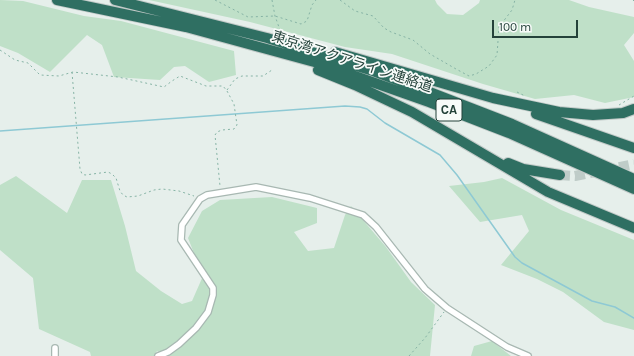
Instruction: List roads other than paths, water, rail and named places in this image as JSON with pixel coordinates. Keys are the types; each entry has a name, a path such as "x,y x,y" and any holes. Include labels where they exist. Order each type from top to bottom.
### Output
{"highway":[{"name":"CA","path":"57,0 189,23"},
{"name":"CA","path":"115,0 189,23 261,42"},
{"path":"189,23 269,32 323,50 364,60 493,98 559,112 588,115 608,114 634,109"},
{"path":"189,23 223,41 318,70 355,84 412,112 548,192 634,228"},
{"name":"東京湾アクアライン連絡道","path":"261,42 373,71 432,92 512,124 634,179"},
{"name":"東京湾アクアライン連絡道","path":"261,42 429,102 509,133 634,190"},
{"path":"493,98 509,106 550,118 634,148"},
{"path":"468,146 523,169 560,175"}],"street":[{"path":"158,356 168,352 179,344 196,328 208,312 214,295 213,288 181,240 182,225 200,199 207,196 256,187 310,198 363,215 376,227 425,290 447,308 507,347 528,356"},
{"path":"55,348 55,356"}],"waterway":[{"path":"0,131 345,106 367,109 385,123 440,155 457,175 515,257 522,263 592,301 615,307 634,318"}],"tunnel":[{"path":"560,175 575,176 634,164"}]}
